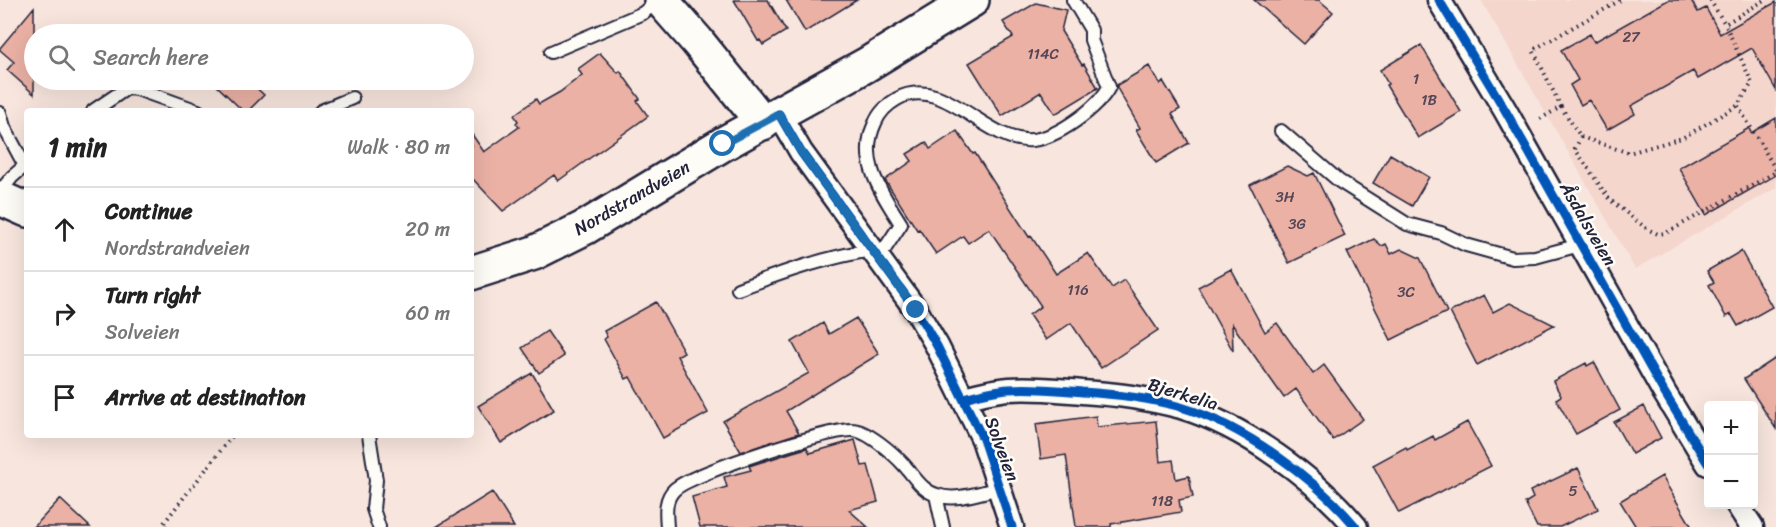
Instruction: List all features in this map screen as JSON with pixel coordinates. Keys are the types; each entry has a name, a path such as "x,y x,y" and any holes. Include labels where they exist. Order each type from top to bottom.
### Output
{"main road":[{"name":"Solveien","path":"660,0 771,119"},
{"name":"Nordstrandveien","path":"474,272 534,253 565,237 723,144 866,65 972,0"},
{"path":"0,198 24,209"}],"street":[{"name":"Åsdalsveien","path":"1439,0 1505,110 1580,245 1704,458"},
{"name":"Solveien","path":"771,119 801,152 916,310 964,398 983,439 1012,527"},
{"name":"Bjerkelia","path":"964,398 1009,388 1062,390 1137,397 1182,407 1234,430 1272,453 1331,501 1356,527"},
{"path":"1740,509 1752,527"}],"lane":[{"path":"550,52 643,13 660,0"},
{"path":"738,289 848,254 875,254 901,224 882,195 870,161 870,138 877,118 887,107 902,97 926,94 944,99 1002,134 1032,140 1062,129 1095,107 1109,87 1091,40 1091,30 1072,0"},
{"path":"97,108 123,90"},
{"path":"140,90 190,108"},
{"path":"328,108 352,98"},
{"path":"0,113 4,127 24,162"},
{"path":"1281,131 1339,181 1407,224 1442,233 1475,248 1513,258 1535,257 1580,245"},
{"path":"0,192 24,167"},
{"path":"667,527 667,499 675,489 687,481 733,463 827,434 853,429 869,435 903,463 918,483 936,495 955,498 1000,488"},
{"path":"369,438 376,480 373,509 379,527"},
{"path":"936,495 943,527"}],"path":[{"path":"1621,0 1533,50 1561,107 1581,137 1629,153 1682,138 1737,106 1752,83 1725,24 1710,0"},
{"path":"1725,24 1765,0"},
{"path":"1581,137 1575,149 1608,199 1647,229 1658,234 1674,228 1776,171 1737,106"},
{"path":"1531,124 1561,107"},
{"path":"166,527 163,524 231,438"}],"shaded area":[{"path":"1481,0 1776,0 1776,188 1635,269"}],"building":[{"path":"734,0 768,0 786,31 763,45 760,40 758,41"},
{"path":"786,0 857,0 805,32"},
{"path":"1254,0 1319,0 1333,12 1304,44"},
{"path":"1668,0 1691,0 1698,12 1706,8 1720,34 1776,2 1776,90 1752,48 1698,79 1693,71 1631,106 1635,114 1607,130 1589,100 1581,105 1570,85 1578,80 1561,50 1590,34 1594,42"},
{"path":"1036,3 1066,10 1061,31 1098,88 1055,114 1041,92 1002,116 969,63 1013,37 1003,22"},
{"path":"34,7 34,24 24,24 24,85 7,70 14,62 0,48"},
{"path":"1421,45 1461,112 1418,138 1386,85 1388,84 1380,70"},
{"path":"600,53 618,73 620,71 640,99 637,101 648,116 558,181 554,175 503,211 474,180 474,137 484,152 519,127 514,115 536,99 539,104 560,92 582,75 578,69"},
{"path":"1149,66 1160,84 1163,81 1180,109 1172,114 1189,143 1156,163 1136,130 1140,128 1117,88 1117,85"},
{"path":"221,90 259,90 264,95 251,108 240,108"},
{"path":"1776,118 1776,175 1706,215 1679,168 1749,128 1751,133"},
{"path":"957,131 973,154 975,153 1029,237 1031,236 1056,274 1088,253 1112,288 1124,280 1158,330 1101,368 1071,323 1046,340 1029,315 1041,306 989,229 968,243 963,236 936,254 919,229 917,230 885,180 912,161 907,154 926,142 930,149"},
{"path":"1390,154 1429,177 1412,206 1373,183"},
{"path":"1287,166 1308,176 1314,173 1345,236 1289,263 1250,185"},
{"path":"1374,239 1382,246 1386,244 1391,254 1401,249 1420,258 1447,312 1391,340 1347,252"},
{"path":"1741,251 1772,307 1738,326 1731,314 1726,317 1709,285 1714,282 1707,271"},
{"path":"1231,269 1265,332 1277,323 1313,374 1324,365 1363,419 1333,440 1296,389 1284,398 1232,324 1233,351 1198,287"},
{"path":"1484,295 1493,312 1510,303 1554,325 1477,365 1450,312"},
{"path":"656,302 684,352 677,356 708,413 663,438 630,377 626,379 604,339 607,337 604,331"},
{"path":"856,318 879,354 786,411 799,433 741,452 723,421 809,373 792,342 823,323 829,334"},
{"path":"547,331 564,356 539,373 522,348"},
{"path":"1776,358 1776,429 1744,379"},
{"path":"1594,362 1620,410 1576,434 1556,399 1561,396 1553,381 1586,363 1587,366"},
{"path":"532,373 554,410 501,443 478,406"},
{"path":"1644,406 1661,438 1632,454 1614,422"},
{"path":"1096,416 1097,427 1156,421 1160,462 1173,460 1176,479 1189,476 1193,497 1179,500 1181,512 1111,524 1111,527 1076,527 1066,455 1041,459 1036,424"},
{"path":"1467,422 1491,466 1399,513 1373,465 1406,447 1407,450 1433,436 1435,440"},
{"path":"855,440 862,466 868,465 878,502 849,510 868,527 700,527 692,497 727,487 724,477 751,470 749,466 807,448 810,453"},
{"path":"1578,468 1598,509 1560,527 1537,527 1525,503 1533,498 1530,491"},
{"path":"1662,476 1692,527 1636,527 1620,501"},
{"path":"492,492 514,527 436,527"},
{"path":"60,499 90,527 34,527"}],"cycle path":[{"path":"1439,0 1505,110 1664,392 1704,457"},
{"path":"779,114 801,152 916,310 937,346 983,439 1012,527"},
{"path":"964,398 986,392 1018,388 1120,395 1181,407 1229,427 1276,455 1320,490 1356,527"}],"route":[{"path":"723,144 779,114 801,152 916,310"}]}
